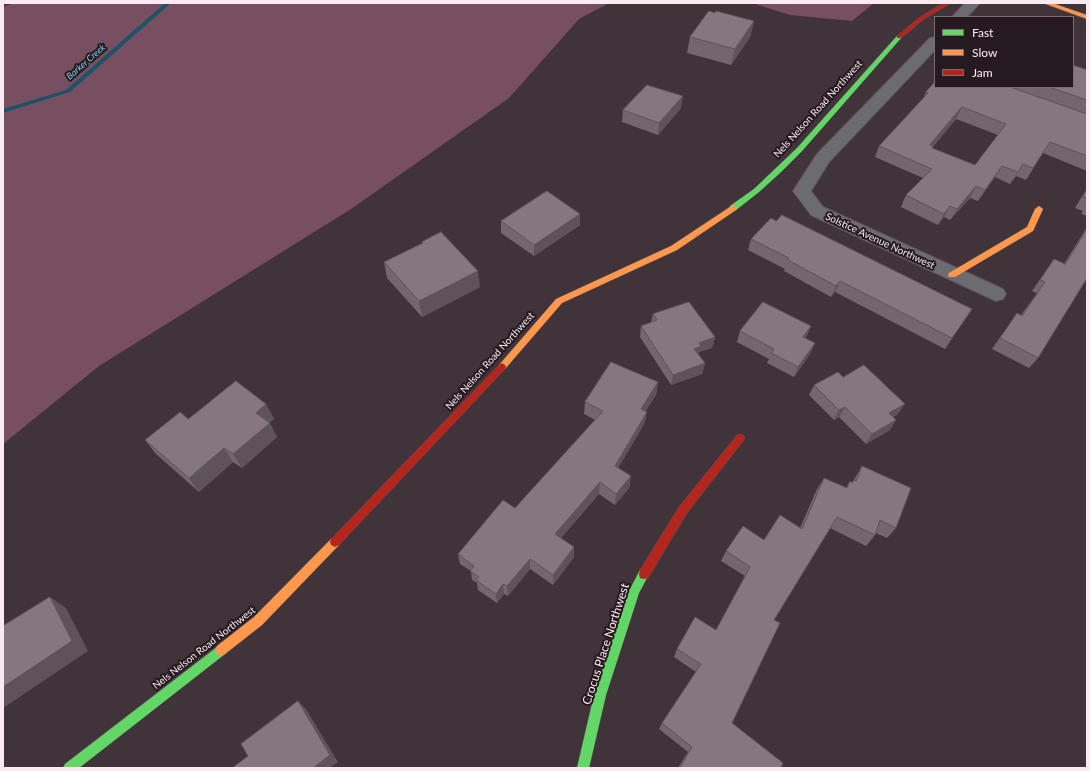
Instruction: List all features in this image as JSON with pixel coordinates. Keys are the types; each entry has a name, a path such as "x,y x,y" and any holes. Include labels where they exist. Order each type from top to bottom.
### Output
{"street":[{"name":"Nels Nelson Road Northwest","path":"69,768 258,621 489,382 559,301 674,248 738,205 774,174 810,138 877,59 913,23 948,3"},
{"path":"960,16 973,3"},
{"path":"1046,3 1087,16"},
{"name":"Solstice Avenue Northwest","path":"934,43 925,62 823,158 802,191 817,211 952,275 996,294"},
{"path":"952,275 1030,229 1039,209"},
{"name":"Crocus Place Northwest","path":"583,768 600,695 634,591 683,510 740,438"}],"shaded area":[{"path":"13,3 609,3 579,19 509,98 351,209 99,366 3,444 3,7"},
{"path":"752,3 874,3 852,21 790,15"}],"building":[{"path":"709,11 715,13 716,11 754,21 735,49 690,37"},
{"path":"1074,65 1087,70 1087,100 1052,88 1074,88"},
{"path":"934,83 934,88 1013,88 1087,114 1087,156 1050,142 1033,168 1023,164 1018,172 1002,166 985,190 976,186 957,209 950,206 944,214 906,195 932,169 879,146 928,93 926,92","holes":["962,107 1006,124 975,165 932,148 933,146 930,145"]},
{"path":"647,85 683,96 659,123 623,110"},
{"path":"1087,190 1087,198 1083,197"},
{"path":"547,191 580,214 534,245 501,221"},
{"path":"782,215 972,309 952,338 840,281 836,286 788,260 789,258 751,239 771,218 776,221"},
{"path":"1087,229 1087,278 1038,358 1000,338 1017,313 1022,316 1045,282 1040,280 1054,259 1065,264"},
{"path":"441,232 478,271 419,301 384,262 423,243 422,242"},
{"path":"689,302 715,337 699,343 701,346 694,349 705,363 673,375 641,326 657,320 653,314"},
{"path":"763,302 811,326 803,337 815,343 798,367 771,353 774,349 740,331"},
{"path":"611,362 658,382 641,409 647,412 615,466 631,476 616,494 600,482 555,534 574,547 553,575 530,559 507,586 503,584 496,594 476,580 479,577 470,571 474,566 458,554 503,500 515,508 603,411 585,402"},
{"path":"864,365 905,404 889,413 896,420 872,434 845,407 839,410 814,385 838,372 843,377"},
{"path":"236,381 266,404 256,413 270,423 233,454 224,448 189,478 145,440 180,412 188,419"},
{"path":"862,466 911,488 896,528 880,520 875,535 837,517 774,620 780,623 732,723 783,763 781,768 683,768 681,766 692,747 662,723 701,664 677,649 695,617 716,630 750,567 726,551 743,526 764,540 780,515 802,529 824,478 847,488 850,481 852,483 854,480 856,481"},
{"path":"50,597 72,641 3,687 3,626"},
{"path":"298,701 330,755 313,768 232,768 248,756 241,744"}],"waterway":[{"name":"Barker Creek","path":"3,111 68,91 168,3"}],"traffic: fast":[{"path":"733,208 779,171 899,37"},
{"path":"583,768 600,695 634,591 644,574"},
{"path":"69,768 221,650"}],"traffic: slow":[{"path":"1046,3 1087,17"},
{"path":"502,367 559,301 674,248 733,208"},
{"path":"952,275 1030,229 1039,209"},
{"path":"221,650 258,621 335,542"}],"traffic: jam":[{"path":"899,37 922,18 948,3"},
{"path":"335,542 502,367"},
{"path":"644,574 683,510 740,438"}]}
